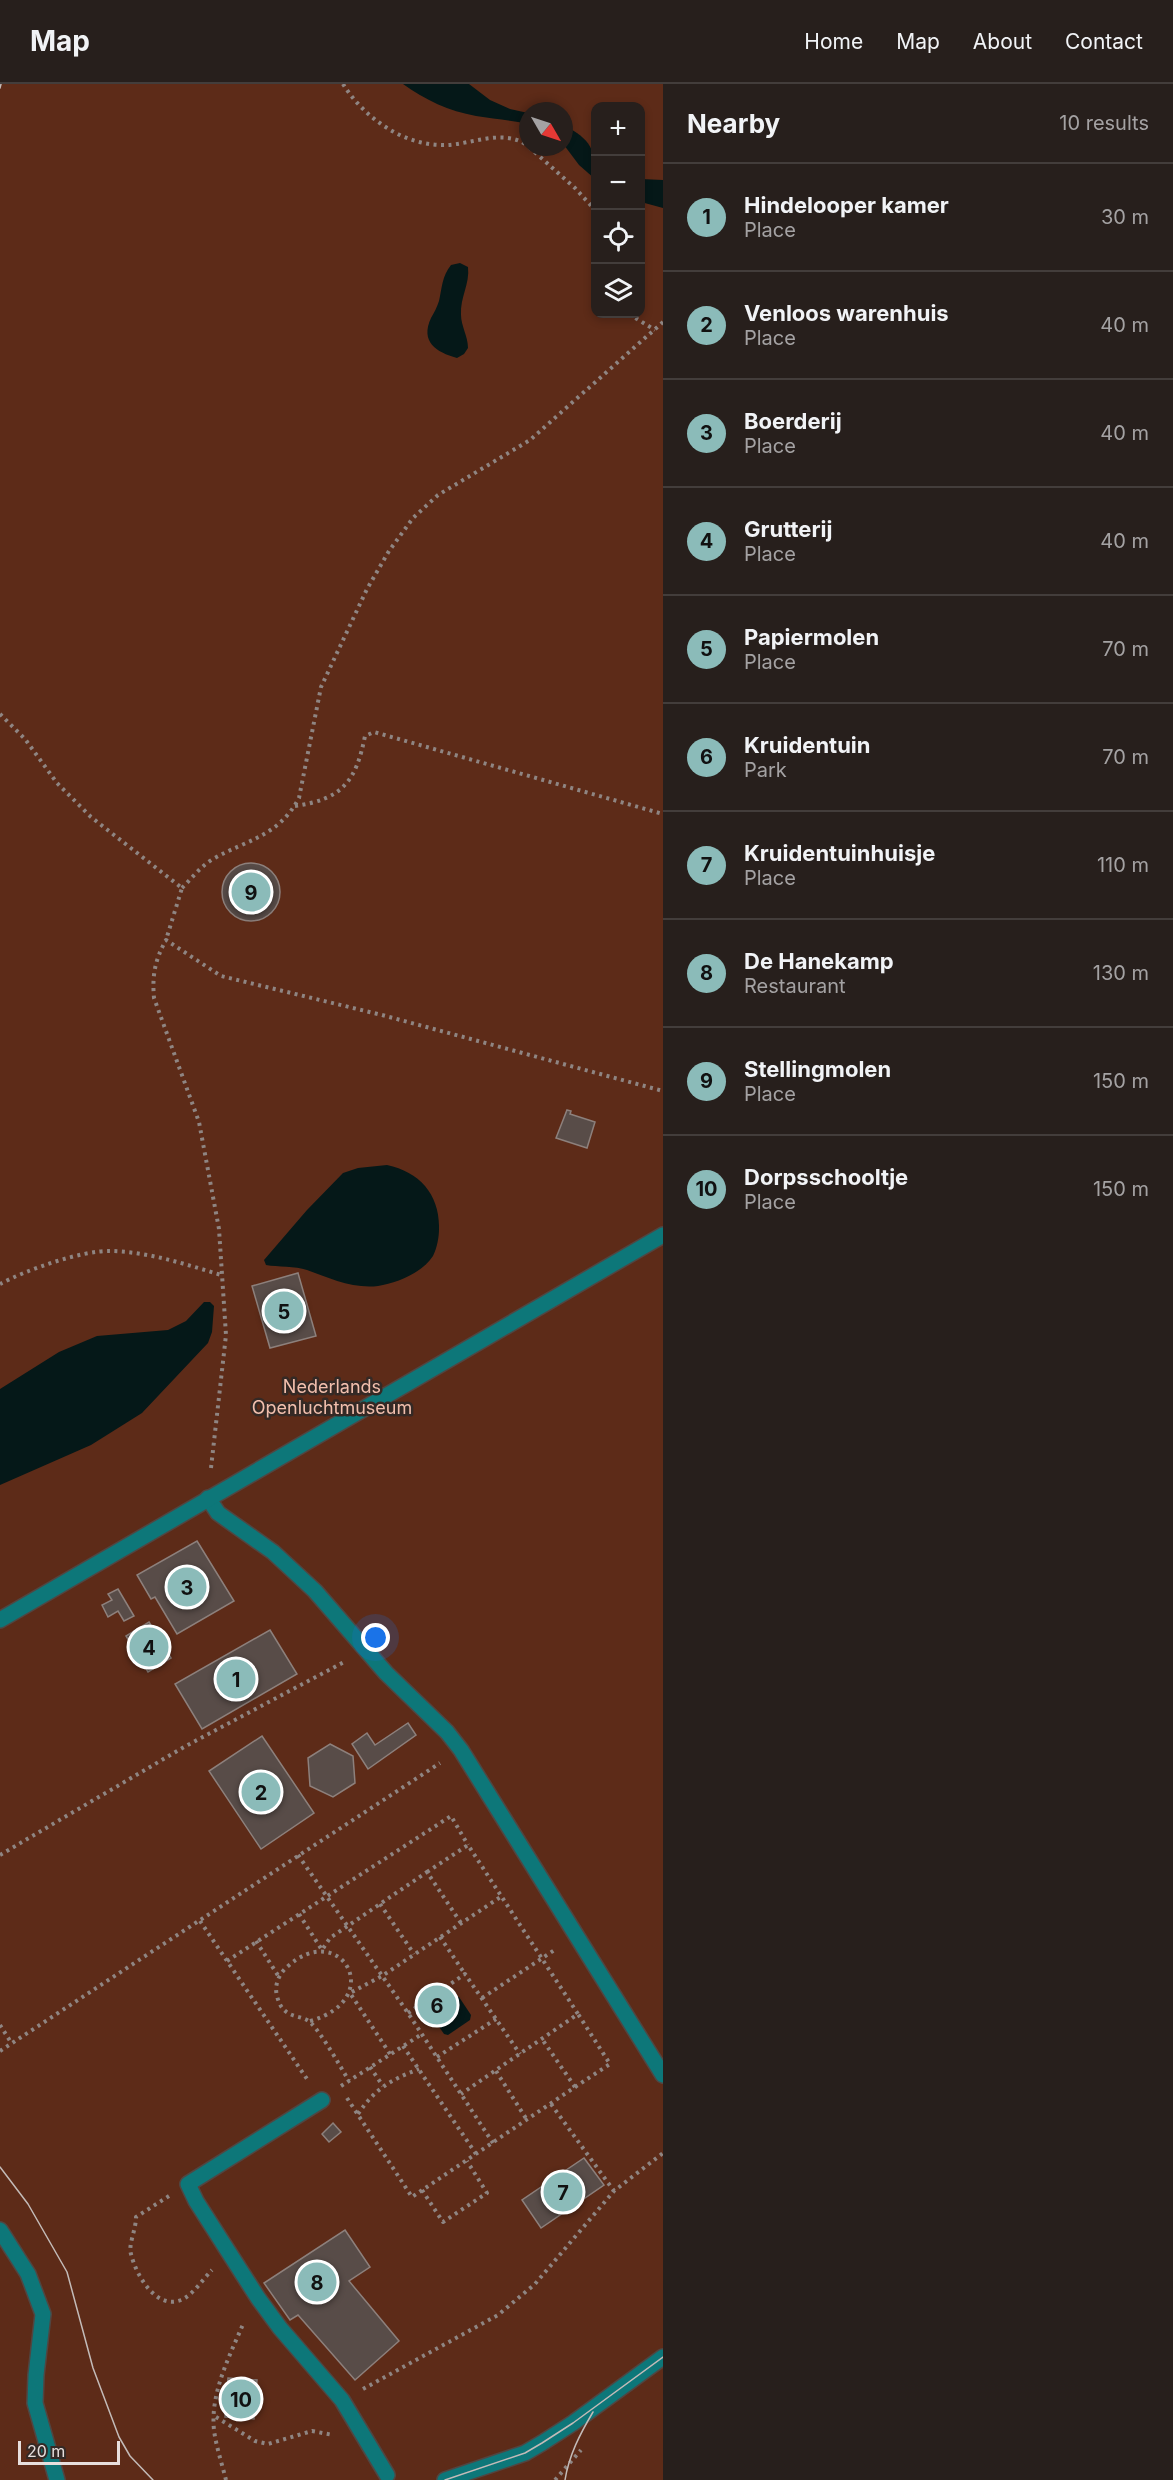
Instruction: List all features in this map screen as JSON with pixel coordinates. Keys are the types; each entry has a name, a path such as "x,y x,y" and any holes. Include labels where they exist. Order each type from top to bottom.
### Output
{"street":[{"path":"0,1620 663,1235"},
{"path":"208,1498 218,1513 273,1552 315,1591 386,1673 447,1732 461,1750 663,2075"},
{"path":"322,2100 188,2184 196,2201 258,2298 280,2328 342,2400 391,2478"},
{"path":"0,2230 28,2274 43,2314 36,2375 36,2403 57,2480"},
{"path":"445,2480 525,2453 542,2444 663,2357"}],"path":[{"path":"344,84 364,112 395,133 418,142 447,145 497,138 519,141"},
{"path":"540,156 595,210"},
{"path":"636,318 655,330"},
{"path":"208,1498 226,1335 219,1229 199,1122 154,998 152,977 182,888 211,860 279,825 295,806 306,766 321,687 367,589 389,551 413,518 438,495 530,440 663,322"},
{"path":"0,714 25,739 57,783 91,817 182,888"},
{"path":"295,806 324,799 344,787 360,764 365,736 374,732 663,814"},
{"path":"166,940 221,976 382,1015 663,1091"},
{"path":"0,1284 57,1260 109,1251 150,1255 221,1275"},
{"path":"0,1855 184,1747 366,1650"},
{"path":"0,2051 461,1750"},
{"path":"227,1961 451,1816 610,2064 412,2197 340,2087 422,2034"},
{"path":"322,1950 330,1938 468,1845"},
{"path":"298,1855 408,2013 493,2143"},
{"path":"427,1872 461,1923"},
{"path":"390,2055 350,1993 350,1972 343,1961 332,1952 322,1950 295,1959 279,1977 276,1994 280,2005 294,2017 310,2021 333,2012 350,1993 382,1976 502,1896"},
{"path":"380,1904 414,1954"},
{"path":"299,1914 322,1950"},
{"path":"200,1921 322,2100"},
{"path":"482,1998 577,1935"},
{"path":"440,1937 520,2054"},
{"path":"256,1941 279,1977"},
{"path":"408,2013 465,1974"},
{"path":"462,2094 578,2014"},
{"path":"437,2057 496,2019"},
{"path":"310,2021 349,2081"},
{"path":"0,2025 12,2043"},
{"path":"542,2039 575,2087"},
{"path":"403,2046 476,2154"},
{"path":"370,2067 383,2086"},
{"path":"358,2114 370,2096 383,2086 419,2069"},
{"path":"496,2071 527,2120"},
{"path":"551,2104 614,2191"},
{"path":"342,2400 498,2315 535,2284 614,2191 663,2153"},
{"path":"422,2190 442,2222 487,2193 467,2161"},
{"path":"188,2184 136,2217 136,2230 130,2246 130,2254 148,2289 165,2301 181,2300 188,2296 228,2251"},
{"path":"226,2480 214,2428 220,2376 247,2316 258,2298"},
{"path":"215,2416 255,2441 268,2444 312,2431 339,2436 364,2435"}],"green space":[{"name":"Nederlands Openluchtmuseum","path":"0,84 663,84 663,2480 0,2480"}],"shaded area":[{"path":"403,84 469,84 490,100 519,111 519,122 456,111 420,95"},
{"path":"573,131 586,141 591,148 591,176 572,156"},
{"path":"645,179 663,180 663,208 645,203"},
{"path":"460,263 468,267 461,315 468,348 457,358 443,353 432,345 427,334 446,273 451,265"},
{"path":"387,1165 399,1168 418,1179 432,1196 436,1206 438,1242 433,1256 422,1267 409,1276 369,1287 341,1282 302,1269 266,1265 264,1260 343,1173 358,1168"},
{"path":"204,1302 210,1302 214,1306 212,1332 208,1343 142,1413 91,1445 0,1485 0,1389 59,1352 97,1336 168,1330 186,1321"},
{"path":"454,1996 459,1997 471,2015 470,2020 448,2035 444,2034 431,2015 432,2011"}],"building":[{"path":"251,863 262,865 275,876 280,892 278,903 267,916 251,921 240,919 227,908 222,892 224,881 235,868"},
{"path":"567,1110 571,1111 570,1114 595,1122 587,1148 556,1138"},
{"path":"298,1273 316,1336 270,1348 252,1286"},
{"path":"197,1541 234,1601 177,1634 155,1597 151,1599 137,1575"},
{"path":"118,1589 134,1616 124,1621 118,1611 108,1617 102,1605 112,1600 108,1594"},
{"path":"149,1622 171,1658 148,1672 126,1636"},
{"path":"270,1630 297,1674 202,1729 175,1684"},
{"path":"408,1723 416,1735 368,1769 352,1744 367,1733 375,1745"},
{"path":"262,1736 314,1813 261,1849 209,1771"},
{"path":"330,1744 353,1756 355,1783 333,1797 310,1786 308,1758"},
{"path":"333,2123 341,2132 329,2142 322,2134"},
{"path":"584,2158 604,2185 541,2228 522,2200"},
{"path":"345,2230 370,2267 349,2281 399,2341 355,2380 298,2315 290,2320 264,2283"},
{"path":"228,2378 257,2380 254,2419 225,2417"}],"tram line":[{"path":"0,88 1,84"},
{"path":"0,2167 28,2204 67,2272 93,2368 119,2437 130,2456 153,2480"},
{"path":"445,2480 525,2453 573,2423 663,2357"},
{"path":"565,2480 569,2462 593,2412"}],"place":[{"name":"Stellingmolen","path":"251,892"},
{"name":"Papiermolen","path":"284,1311"},
{"name":"Boerderij","path":"187,1587"},
{"name":"Grutterij","path":"149,1647"},
{"name":"Hindelooper kamer","path":"236,1679"},
{"name":"Venloos warenhuis","path":"261,1792"},
{"name":"Kruidentuin","path":"437,2005"},
{"name":"Kruidentuinhuisje","path":"563,2192"},
{"name":"De Hanekamp","path":"317,2282"},
{"name":"Dorpsschooltje","path":"241,2399"}]}
